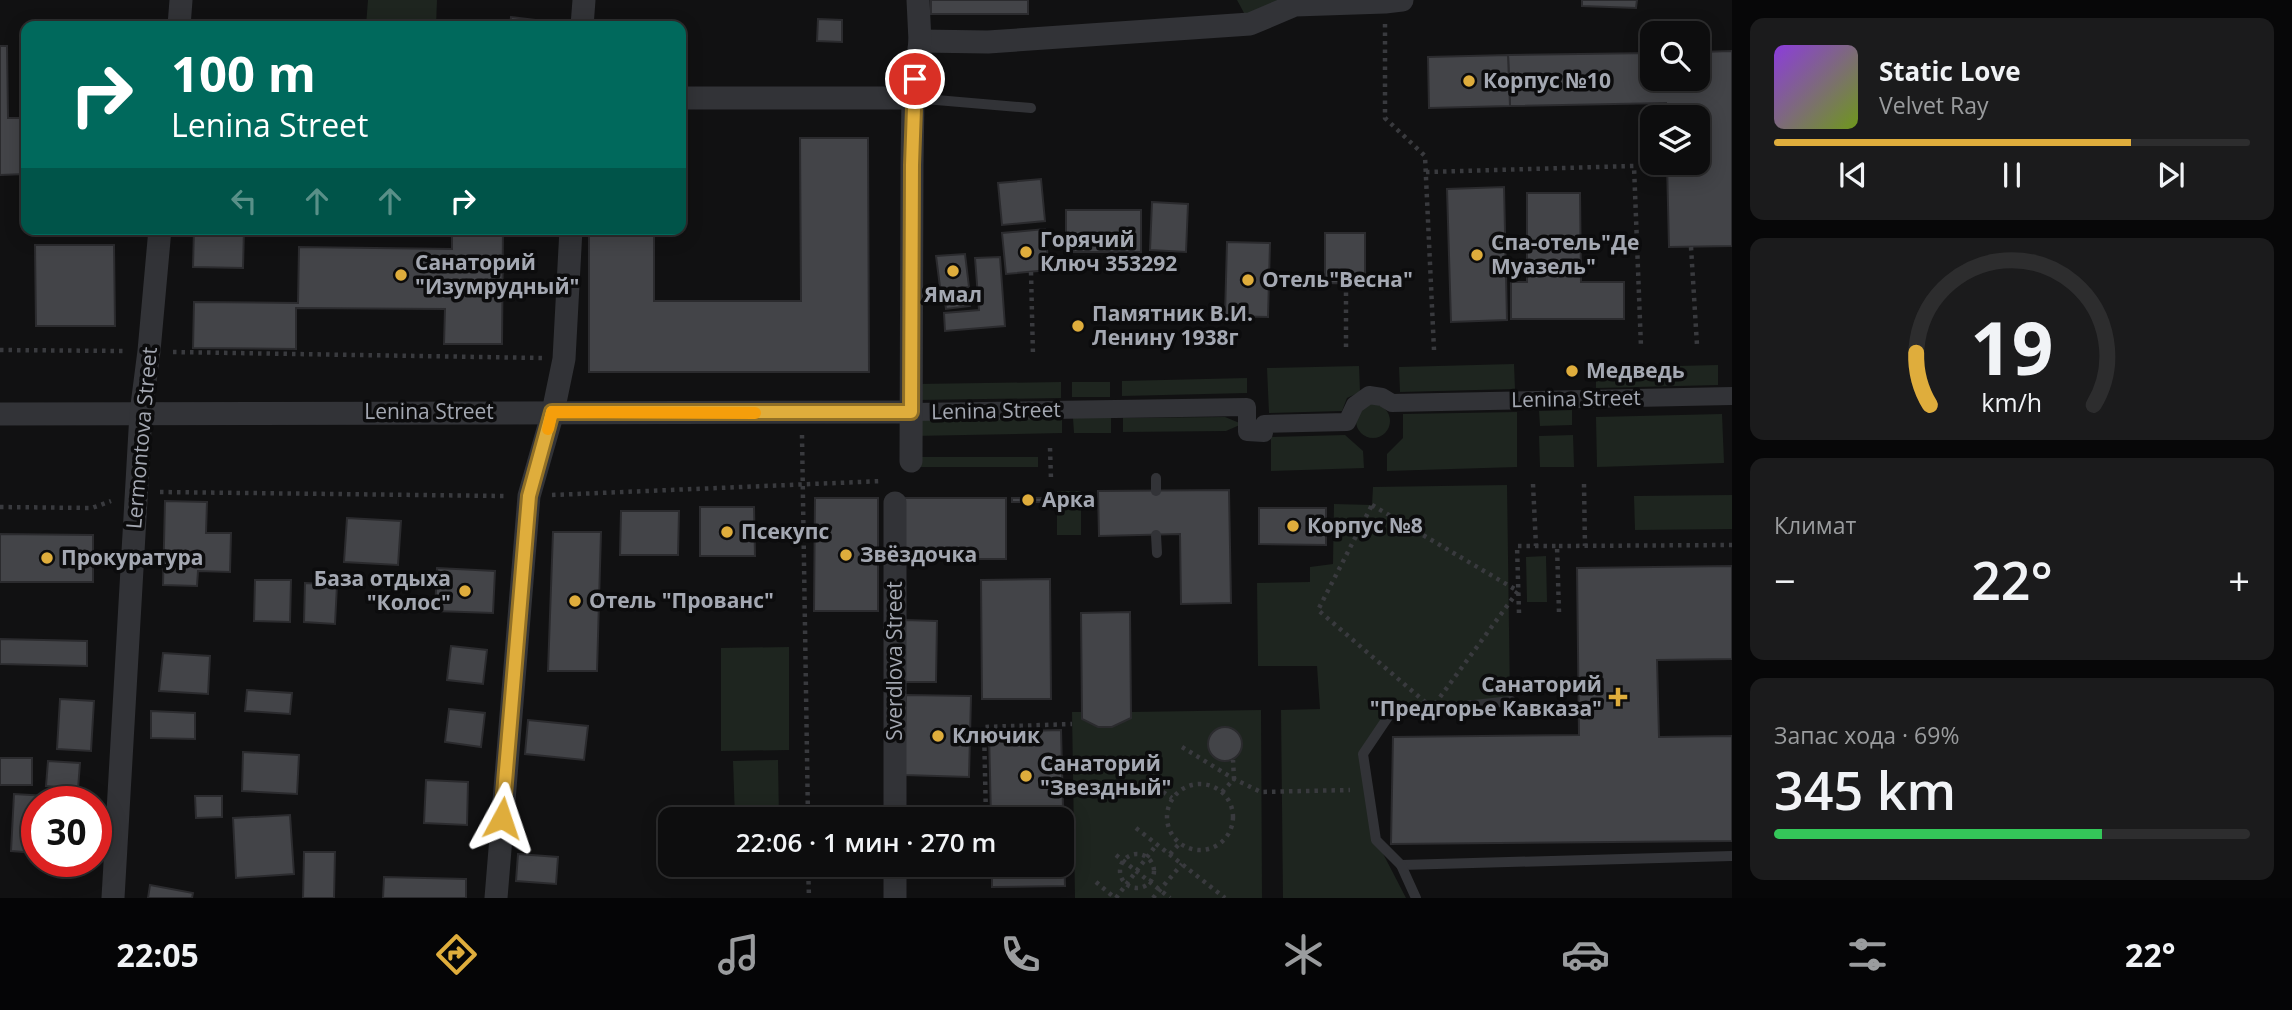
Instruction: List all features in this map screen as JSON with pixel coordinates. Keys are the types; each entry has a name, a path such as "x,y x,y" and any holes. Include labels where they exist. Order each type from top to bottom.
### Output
{"street":[{"path":"179,21 181,0"},
{"path":"582,21 584,0"},
{"path":"911,461 913,98 920,41 918,0"},
{"path":"920,41 988,42 1250,24 1295,5 1394,1"},
{"path":"686,98 913,98"},
{"name":"Lermontova Street","path":"113,898 141,412 159,235"},
{"path":"496,898 529,496 564,359 571,235"},
{"name":"Lenina Street","path":"0,414 802,413 1247,407 1247,432 1264,433 1264,424 1347,422 1355,405 1369,395 1382,397 1392,403 1732,396"},
{"name":"Sverdlova Street","path":"895,807 896,492"},
{"path":"895,877 895,898"}],"lane":[{"path":"913,98 1031,108"},
{"path":"1156,478 1156,491"},
{"path":"1156,535 1157,553"},
{"path":"1416,898 1401,864 1376,840 1363,754 1390,714 1511,701"},
{"path":"1401,864 1732,856"}],"path":[{"path":"1394,1 1385,118 1425,156 1434,350"},
{"path":"1426,172 1634,166 1641,347"},
{"path":"1691,247 1697,345"},
{"path":"1031,272 1033,356"},
{"path":"1346,284 1346,351"},
{"path":"0,350 564,359"},
{"path":"802,413 808,807"},
{"path":"1050,448 1051,479"},
{"path":"1533,484 1536,546"},
{"path":"1584,484 1586,546"},
{"path":"0,507 92,508 137,492 529,496 802,485 896,492"},
{"path":"1372,505 1518,592 1432,708 1318,610 1372,505"},
{"path":"1518,613 1517,546 1732,545"},
{"path":"1557,546 1559,612"},
{"path":"986,807 984,727 1072,724"},
{"path":"1182,747 1261,792 1334,790"},
{"path":"1222,792 1234,779 1233,760"},
{"path":"1196,784 1210,785 1222,792 1231,803 1233,817 1230,831 1223,840 1213,847 1202,849 1190,848 1180,843 1167,822 1172,798 1183,788 1196,784"},
{"path":"1163,792 1172,798"},
{"path":"1136,828 1225,898"},
{"path":"1170,854 1180,843"},
{"path":"1096,882 1116,898 1157,844"},
{"path":"1116,855 1170,898"},
{"path":"1135,855 1147,858 1153,870 1150,882 1139,888 1126,884 1120,874 1123,861 1135,855"},
{"path":"1153,898 1182,864"},
{"path":"808,877 809,898"}],"shaded area":[{"path":"368,0 437,0 436,21 366,21"},
{"path":"1237,0 1402,0 1295,5 1250,24"},
{"path":"1514,364 1515,389 1400,392 1399,367"},
{"path":"1718,365 1718,385 1596,388 1596,368"},
{"path":"1359,366 1360,392 1347,398 1342,411 1269,413 1267,368"},
{"path":"1247,378 1247,393 1122,396 1122,381"},
{"path":"1061,382 1061,398 917,400 917,384"},
{"path":"1072,382 1110,382 1110,397 1072,397"},
{"path":"1373,404 1385,409 1390,421 1385,433 1373,438 1361,433 1356,421 1361,409"},
{"path":"1572,410 1572,425 1540,426 1539,411"},
{"path":"1517,412 1517,467 1387,471 1387,454 1403,438 1403,414"},
{"path":"1722,414 1724,463 1597,467 1596,417"},
{"path":"1062,417 1062,433 913,436 913,419"},
{"path":"1225,417 1242,424 1226,431 1123,432 1123,418"},
{"path":"1073,418 1111,418 1111,433 1074,433"},
{"path":"1345,435 1363,451 1364,468 1271,471 1271,437"},
{"path":"1573,435 1574,467 1540,467 1539,436"},
{"path":"918,457 1038,457 1038,467 918,467"},
{"path":"1507,485 1510,700 1391,714 1363,754 1376,840 1406,898 1283,898 1281,710 1320,709 1317,666 1258,666 1257,583 1310,582 1310,567 1333,564 1334,504 1372,505 1373,487"},
{"path":"1057,491 1081,491 1081,535 1057,535"},
{"path":"1732,495 1732,529 1635,530 1634,496"},
{"path":"1546,556 1547,602 1527,602 1526,557"},
{"path":"789,647 789,750 721,751 721,648"},
{"path":"1261,710 1262,898 1075,898 1072,712 1081,712 1082,719 1106,727 1131,718 1131,712"},
{"path":"778,760 779,807 735,807 733,761"}],"building":[{"path":"931,0 1028,0 1028,14 931,14"},
{"path":"1582,0 1637,0 1636,8 1582,6"},
{"path":"511,17 545,21 511,21"},
{"path":"818,19 842,20 842,42 817,41"},
{"path":"0,46 7,46 8,118 21,118 21,174 0,175"},
{"path":"1732,51 1732,246 1669,247 1667,175 1710,175 1710,105 1666,103 1510,106 1508,55 1640,53 1640,91 1710,91 1710,52"},
{"name":"Корпус №10","path":"1508,55 1510,106 1429,108 1428,57"},
{"path":"800,138 868,138 869,372 589,372 589,235 654,235 654,301 801,301"},
{"path":"1041,179 1045,221 1002,225 998,183"},
{"name":"Спа-отель\"Де Муазель\"","path":"1504,187 1507,320 1451,322 1447,189"},
{"path":"1527,193 1580,193 1581,282 1624,282 1624,319 1511,319 1511,282 1527,282"},
{"path":"1152,202 1188,204 1186,252 1150,250"},
{"path":"1066,210 1141,210 1141,252 1066,252"},
{"name":"Горячий Ключ 353292","path":"1045,229 1049,270 1006,274 1002,233"},
{"path":"1325,233 1365,233 1365,284 1325,283"},
{"path":"194,235 244,235 243,268 193,267"},
{"name":"Санаторий \"Изумрудный\"","path":"452,235 503,235 502,344 444,344 445,309 296,308 296,349 193,348 194,302 298,303 299,247 452,249"},
{"name":"Отель\"Весна\"","path":"1227,242 1270,243 1268,317 1225,316"},
{"path":"35,245 114,245 115,326 36,326"},
{"name":"Ямал","path":"965,254 969,287 940,287 936,256"},
{"path":"1000,257 1005,326 945,331 944,313 979,310 975,258"},
{"path":"969,292 970,306 946,309 944,295"},
{"path":"1229,490 1231,603 1181,604 1180,534 1099,536 1098,491"},
{"name":"Звёздочка","path":"815,498 878,498 878,611 814,611"},
{"path":"905,498 1006,498 1006,559 905,559"},
{"name":"Арка","path":"1012,498 1044,498 1044,502 1012,502"},
{"path":"165,501 207,502 206,533 231,533 230,572 198,571 197,586 163,585"},
{"name":"Псекупс","path":"700,507 754,507 755,556 700,556"},
{"name":"Корпус №8","path":"1259,508 1326,508 1326,545 1259,544"},
{"path":"621,511 679,511 678,555 620,555"},
{"path":"347,518 401,521 398,565 344,562"},
{"name":"Отель \"Прованс\"","path":"553,532 601,532 597,671 548,671"},
{"name":"Прокуратура","path":"0,534 93,535 93,582 0,582"},
{"name":"Санаторий \"Предгорье Кавказа\"","path":"1732,566 1732,659 1657,660 1659,737 1732,736 1732,841 1391,844 1393,737 1579,735 1577,568"},
{"name":"База отдыха \"Колос\"","path":"437,568 495,571 493,613 435,611"},
{"path":"1050,579 1051,699 982,699 981,580"},
{"path":"255,580 291,580 290,622 254,621"},
{"path":"305,583 337,585 335,624 304,622"},
{"path":"1130,612 1131,718 1112,727 1098,727 1082,719 1081,613"},
{"path":"904,620 937,621 936,682 902,682"},
{"path":"0,639 87,641 87,666 0,664"},
{"path":"451,646 487,650 483,684 447,680"},
{"path":"163,653 210,656 208,694 159,691"},
{"path":"247,690 292,693 290,714 245,711"},
{"name":"Ключик","path":"906,695 971,696 969,777 904,775"},
{"path":"60,699 94,701 91,751 57,749"},
{"path":"449,709 485,713 481,747 445,742"},
{"path":"151,711 195,713 195,739 151,738"},
{"path":"528,720 588,726 584,760 525,754"},
{"path":"1225,727 1237,732 1242,744 1237,756 1225,761 1213,756 1208,744 1213,732"},
{"name":"Санаторий \"Звездный\"","path":"1061,730 1063,807 991,807 989,732"},
{"path":"243,752 299,755 297,794 242,791"},
{"path":"0,758 32,758 32,785 0,785"},
{"path":"48,761 80,763 78,786 46,786"},
{"path":"426,780 468,782 467,825 424,823"},
{"path":"14,794 21,794 21,852 11,851"},
{"path":"195,796 222,796 222,817 196,818"},
{"path":"290,815 294,874 236,878 233,818"},
{"path":"304,852 335,852 334,898 303,898"},
{"path":"518,854 558,857 556,884 516,881"},
{"path":"384,877 466,879 466,898 383,898"},
{"name":"Санаторий \"Звездный\"","path":"992,877 1065,877 1065,886 992,887"},
{"path":"150,885 193,893 192,898 148,898"}],"slow traffic":[{"path":"548,429 552,412 755,413"}],"place":[{"name":"Корпус №10","path":"1469,81"},
{"name":"Горячий Ключ 353292","path":"1026,252"},
{"name":"Спа-отель\"Де Муазель\"","path":"1477,255"},
{"name":"Ямал","path":"953,271"},
{"name":"Санаторий \"Изумрудный\"","path":"401,275"},
{"name":"Отель\"Весна\"","path":"1248,280"},
{"name":"Памятник В.И. Ленину 1938г","path":"1078,326"},
{"name":"Медведь","path":"1572,371"},
{"name":"Арка","path":"1028,500"},
{"name":"Корпус №8","path":"1293,526"},
{"name":"Псекупс","path":"727,532"},
{"name":"Звёздочка","path":"846,555"},
{"name":"Прокуратура","path":"47,558"},
{"name":"База отдыха \"Колос\"","path":"465,591"},
{"name":"Отель \"Прованс\"","path":"575,601"},
{"name":"Санаторий \"Предгорье Кавказа\"","path":"1618,697"},
{"name":"Ключик","path":"938,736"},
{"name":"Санаторий \"Звездный\"","path":"1026,776"}],"route":[{"path":"502,818 529,496 552,412 911,412 915,79"}]}
